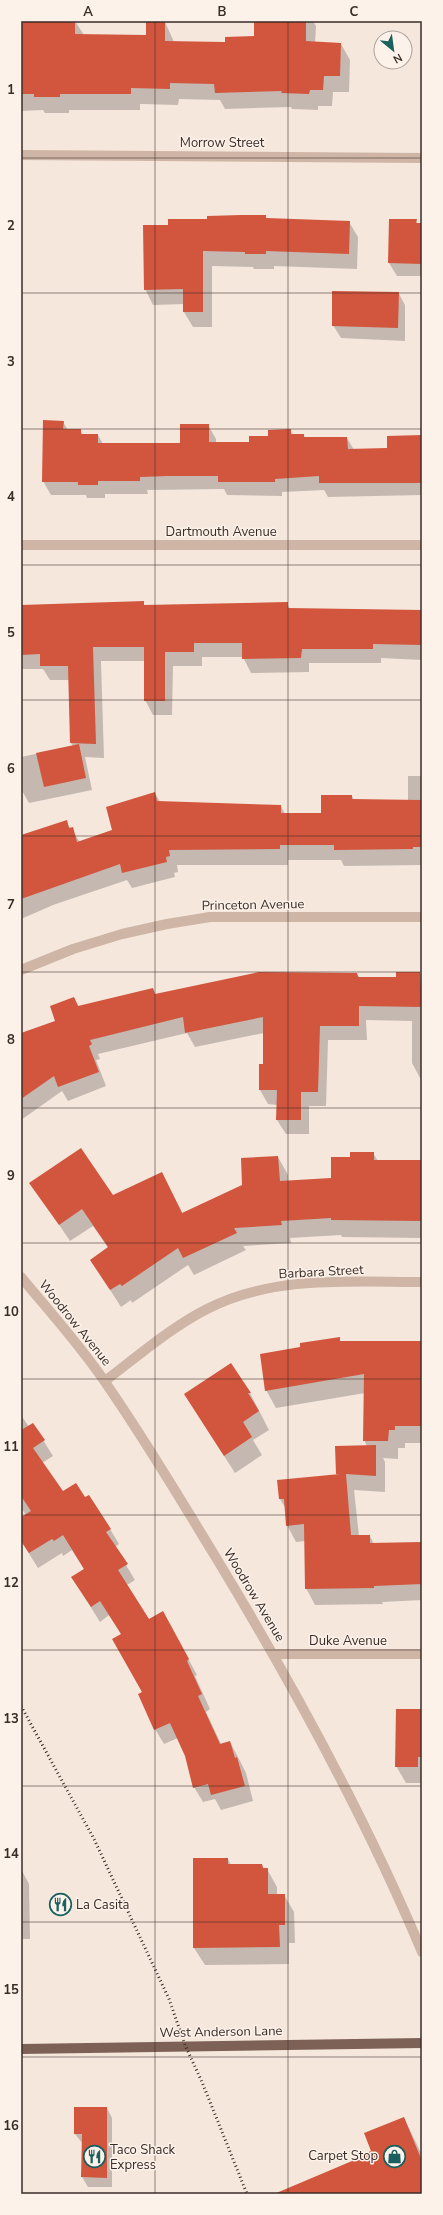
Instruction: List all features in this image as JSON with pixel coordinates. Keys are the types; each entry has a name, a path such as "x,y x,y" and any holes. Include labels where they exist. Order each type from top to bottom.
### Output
{"main road":[{"name":"West Anderson Lane","path":"21,2049 422,2043"}],"street":[{"name":"Morrow Street","path":"21,155 422,158"},
{"name":"Dartmouth Avenue","path":"21,545 422,545"},
{"name":"Princeton Avenue","path":"21,970 73,949 122,934 167,924 210,917 422,917"},
{"name":"Woodrow Avenue","path":"21,1277 105,1381 179,1497 275,1654 332,1761 382,1862 422,1952"},
{"name":"Barbara Street","path":"105,1381 174,1329 207,1309 243,1294 284,1285 324,1282 422,1282"},
{"name":"Duke Avenue","path":"275,1654 422,1654"}],"building":[{"path":"21,21 75,21 75,34 146,35 146,21 165,21 165,41 225,42 225,37 254,36 254,21 306,21 306,41 341,43 340,76 324,76 323,90 310,90 309,94 281,93 282,91 215,93 214,84 170,83 170,89 131,88 131,94 60,94 60,97 34,97 34,94 21,94"},
{"path":"266,215 266,218 350,221 349,254 266,251 266,254 245,254 245,252 203,251 203,312 183,312 183,289 144,290 143,225 168,225 168,219 207,219 207,216"},
{"path":"389,219 417,219 416,223 422,223 422,264 388,263"},
{"path":"332,291 399,292 398,328 332,326"},
{"path":"43,420 64,421 63,429 81,429 81,434 98,434 98,443 180,443 180,424 209,424 209,442 249,442 249,436 268,436 268,430 291,429 291,434 304,434 304,437 347,437 348,449 387,448 387,436 422,435 422,483 319,483 319,476 275,479 275,482 218,482 218,476 168,476 140,477 140,481 98,481 98,485 78,485 78,482 42,482"},
{"path":"144,601 144,605 288,602 288,608 422,610 422,645 373,644 373,649 302,649 301,658 242,659 242,643 194,643 194,652 165,652 165,701 144,701 144,647 93,647 96,744 70,743 68,666 40,666 40,654 21,655 21,605"},
{"path":"79,744 86,778 44,787 36,753"},
{"path":"155,792 157,801 281,805 281,813 321,813 321,795 352,795 352,799 422,800 422,847 413,847 413,849 334,850 334,845 280,845 280,849 169,850 170,856 166,857 167,862 122,873 120,864 21,899 21,835 67,820 69,828 73,827 77,842 112,830 106,807"},
{"path":"259,972 357,973 358,977 396,977 396,972 420,972 422,1007 359,1006 359,1026 320,1026 318,1092 301,1092 301,1120 276,1120 277,1090 259,1090 259,1064 263,1064 263,1017 185,1033 183,1017 90,1040 92,1044 89,1046 99,1072 58,1087 54,1076 21,1099 21,1033 55,1021 50,1006 74,997 78,1006 153,988 155,994"},
{"path":"81,1148 113,1195 162,1172 182,1213 242,1185 241,1158 278,1156 280,1181 331,1178 331,1157 350,1157 350,1152 374,1152 374,1160 422,1160 422,1221 331,1220 331,1218 281,1221 282,1225 234,1228 237,1233 183,1258 178,1248 122,1286 120,1284 110,1290 90,1260 108,1247 82,1209 59,1225 29,1183"},
{"path":"340,1337 340,1341 422,1341 422,1426 395,1426 395,1430 389,1430 388,1441 363,1441 364,1374 265,1391 260,1354 300,1347 300,1343"},
{"path":"231,1363 251,1393 248,1393 259,1411 243,1422 252,1437 224,1456 184,1394"},
{"path":"33,1423 45,1440 33,1448 63,1491 76,1483 85,1497 89,1495 111,1529 106,1532 128,1564 118,1570 149,1619 163,1611 189,1659 187,1661 202,1694 198,1696 220,1744 230,1741 235,1758 237,1757 245,1786 211,1795 208,1784 193,1788 185,1756 170,1723 154,1730 138,1694 142,1692 112,1639 121,1634 100,1601 91,1607 71,1577 84,1569 63,1535 54,1541 52,1539 29,1553 21,1541 21,1517 31,1511 21,1496 21,1430"},
{"path":"376,1445 376,1476 346,1474 351,1535 370,1535 370,1543 422,1542 422,1584 374,1586 374,1588 305,1589 304,1524 286,1526 284,1499 279,1499 277,1480 340,1474 336,1474 335,1446"},
{"path":"396,1709 422,1709 422,1757 418,1757 418,1767 395,1767"},
{"path":"193,1858 228,1858 228,1864 262,1864 263,1868 268,1868 268,1894 285,1894 285,1925 279,1925 280,1947 193,1948"},
{"path":"74,2107 107,2107 107,2178 81,2177 82,2134 74,2134"},
{"name":"Carpet Stop","path":"404,2117 422,2161 422,2194 274,2194 352,2161 352,2159 371,2151 364,2133"}],"railway":[{"path":"21,1706 94,1839 169,1999 185,2045 202,2082 247,2194"}],"place":[{"name":"La Casita","path":"60,1905"},
{"name":"Carpet Stop","path":"394,2156"},
{"name":"Taco Shack Express","path":"94,2157"}]}
